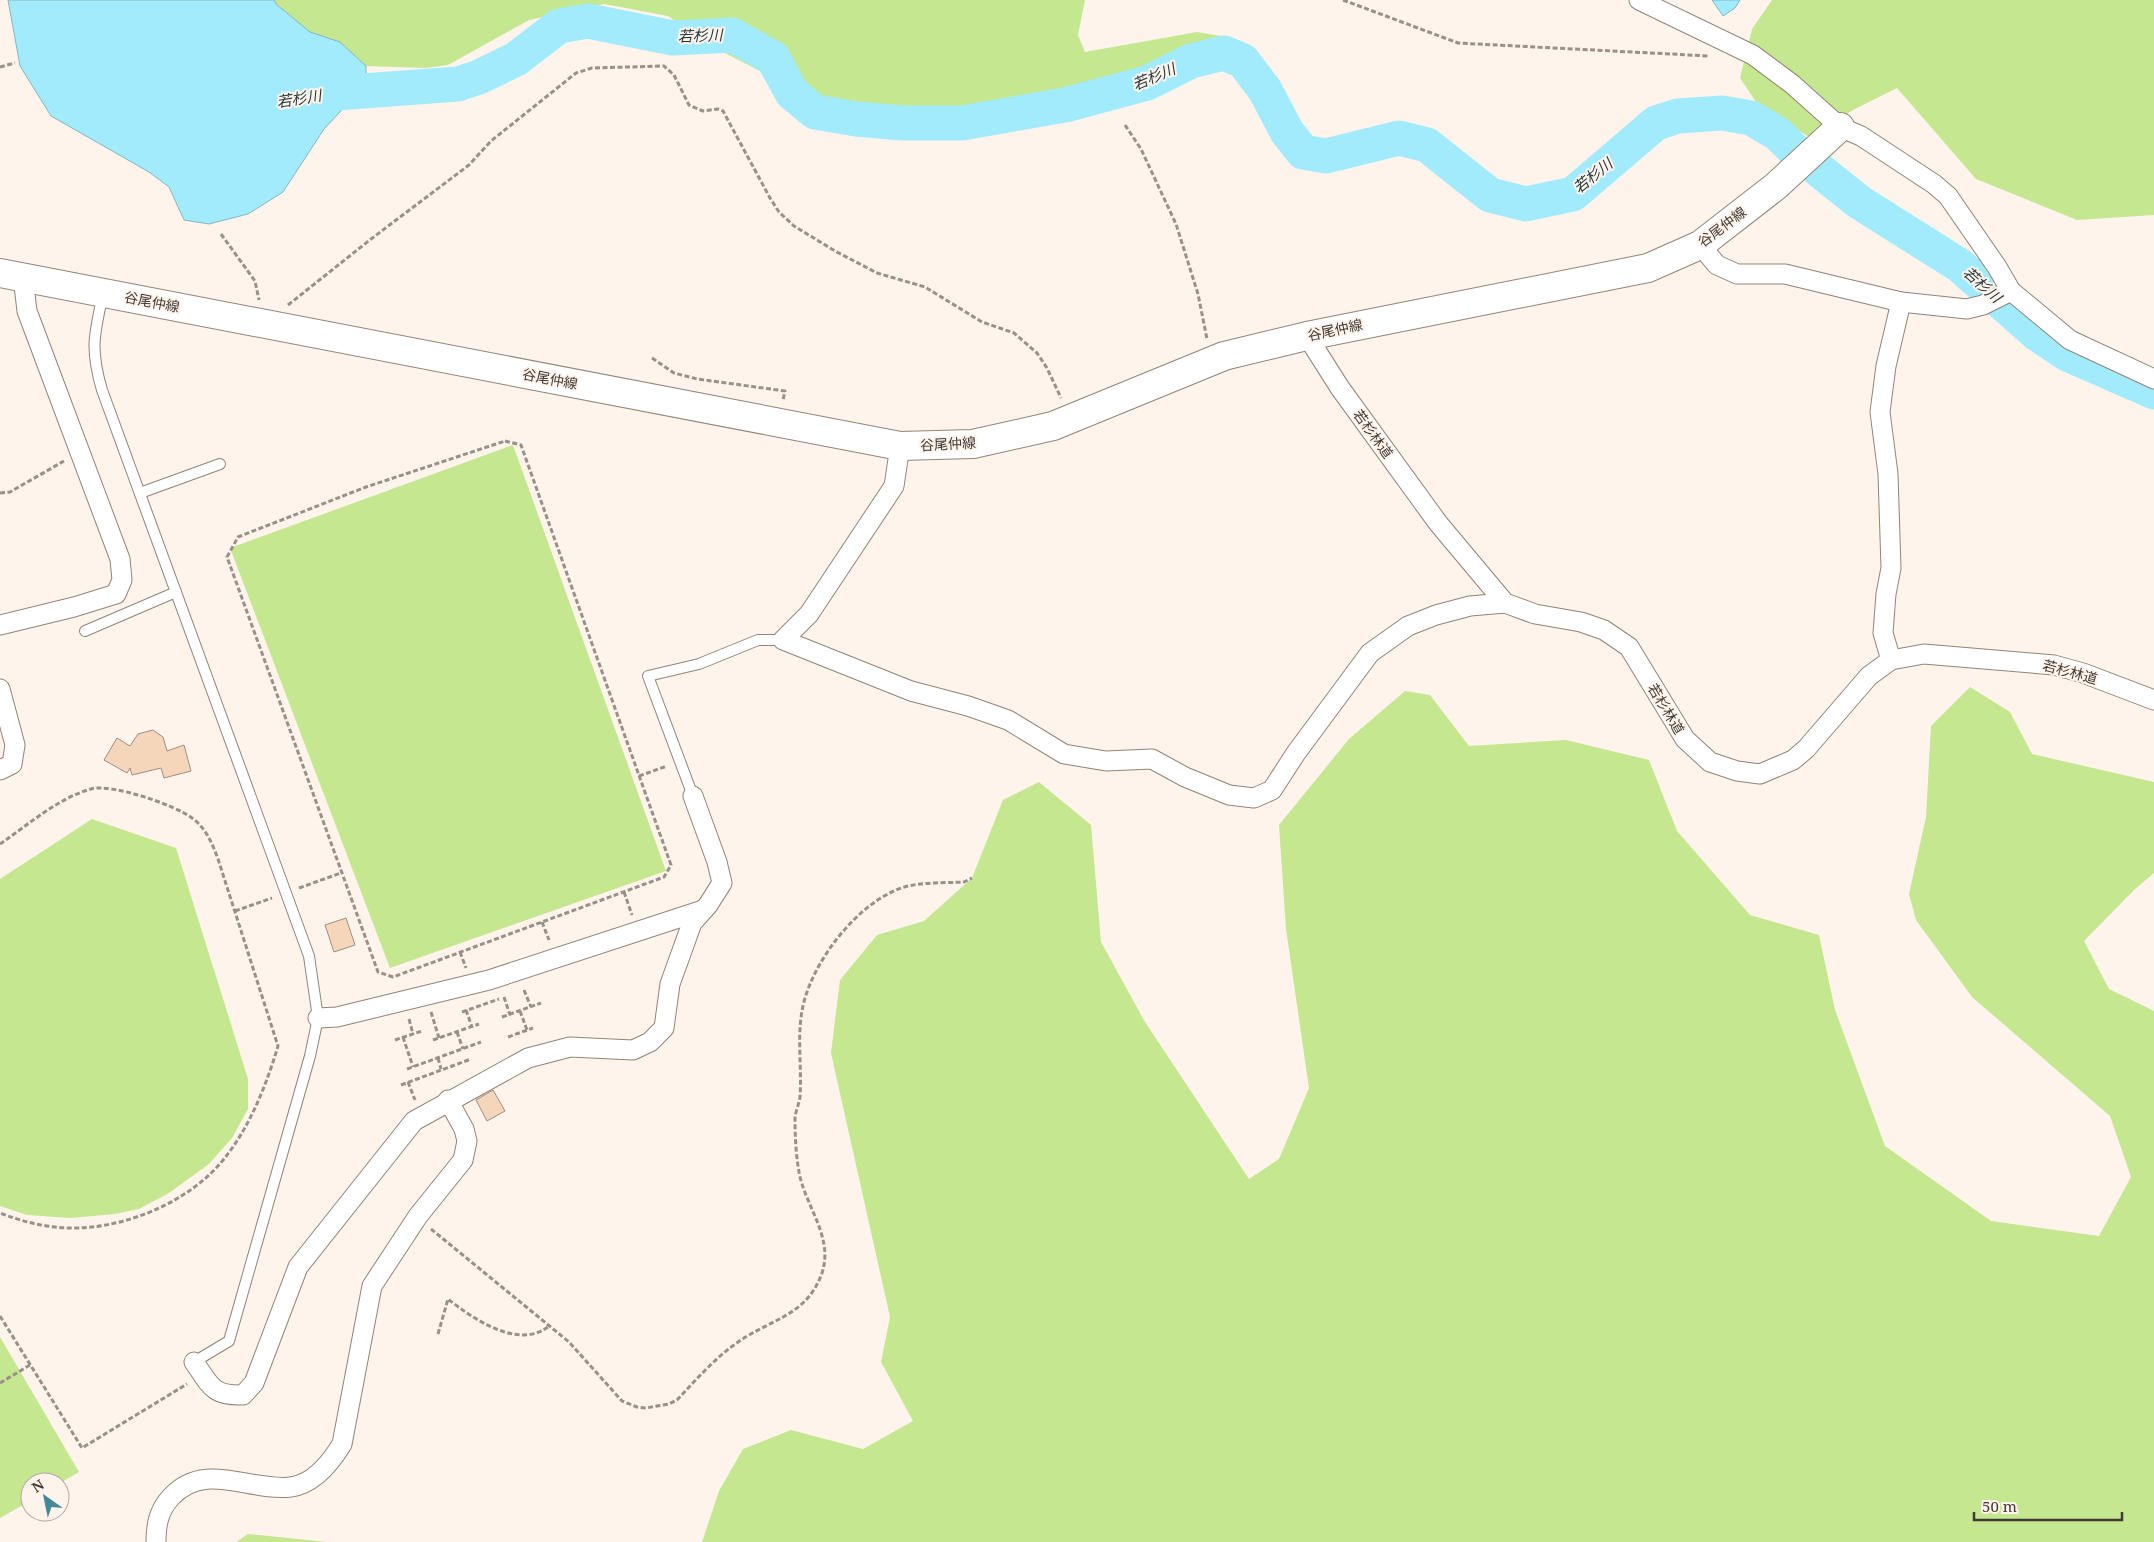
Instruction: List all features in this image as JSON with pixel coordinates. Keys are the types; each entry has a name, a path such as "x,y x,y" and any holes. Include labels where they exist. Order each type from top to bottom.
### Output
{"main road":[{"name":"谷尾仲線","path":"12,275 900,446 973,444 1053,426 1224,356 1307,336 1648,268 1700,245 1776,186 1832,135"}],"street":[{"path":"1639,0 1753,55 1792,84 1832,135 1860,136 1934,184 1948,196 1997,267 2009,292 2070,340 2154,380"},
{"path":"1700,245 1717,265 1736,274 1785,274 1901,302 1967,309 1983,305 2009,292"},
{"path":"0,625 74,607 116,594 122,580 120,559 27,310 12,275"},
{"path":"1891,660 1883,633 1886,594 1891,568 1888,474 1880,412 1886,366 1900,313 1901,302"},
{"name":"若杉林道","path":"1307,336 1340,388 1438,523 1505,603 1535,614 1582,622 1604,630 1629,647 1684,739 1710,762 1745,772 1760,774 1793,760 1806,749 1869,676 1891,660 1924,654 2054,665 2083,673 2154,700"},
{"path":"900,446 894,486 809,614 783,640 911,691 968,706 1008,720 1064,754 1106,761 1152,759 1185,777 1229,795 1254,798 1272,790 1296,753 1370,653 1408,626 1436,614 1470,606 1505,603"},
{"path":"0,689 15,745 12,764 0,770"},
{"path":"199,1369 212,1388 226,1396 243,1395 254,1382 298,1267 414,1121 448,1100 528,1058 570,1047 633,1050 650,1042 664,1028 670,984 692,923 722,883 717,862 693,796"},
{"path":"318,1018 337,1017 489,980 703,910"},
{"path":"156,1542 156,1525 164,1505 177,1490 198,1479 220,1479 268,1487 292,1487 310,1480 332,1462 342,1444 372,1286 418,1216 463,1160 467,1141 464,1128 448,1100"}],"lane":[{"path":"103,293 93,338 95,366 309,956 318,1018 310,1056 229,1341 199,1369"},
{"path":"140,493 220,464"},
{"path":"85,630 176,592"},
{"path":"693,796 648,676 698,664 758,640 783,640"}],"path":[{"path":"1343,0 1458,43 1724,57 1744,51"},
{"path":"0,67 15,63"},
{"path":"220,234 256,281 267,325 371,239 469,165 491,141 576,73 592,68 664,66 674,76 689,105 703,111 718,109 723,111 770,198 779,212 794,226 835,251 877,273 925,287 982,322 1014,333 1037,353 1042,360 1071,419"},
{"path":"1124,125 1141,149 1176,224 1198,294 1210,362"},
{"path":"652,358 674,373 697,379 786,391 778,423"},
{"path":"505,441 521,445 640,776 671,865 664,878 393,977 378,972 227,557 238,537 366,487 505,441"},
{"path":"0,492 10,492 80,452"},
{"path":"640,776 680,761"},
{"path":"0,844 70,796 93,788 116,789 126,792 192,818 208,835 218,859 278,1046 249,1120 227,1156 212,1173 170,1202 147,1214 82,1228 33,1224 0,1214"},
{"path":"418,1216 581,1354 622,1401 637,1407 657,1407 677,1400 734,1344 760,1327 790,1313 807,1301 822,1273 825,1258 821,1231 801,1184 796,1139 795,1118 800,1099 800,1033 802,1011 808,988 836,939 864,910 888,894 908,886 964,882 972,878"},
{"path":"524,990 531,1007"},
{"path":"504,997 510,1014"},
{"path":"502,1018 542,1003"},
{"path":"430,1009 439,1038"},
{"path":"466,1010 472,1027"},
{"path":"520,1011 527,1030"},
{"path":"408,1016 413,1034"},
{"path":"433,1040 479,1024"},
{"path":"508,1036 533,1028"},
{"path":"394,1040 422,1031"},
{"path":"457,1032 463,1049"},
{"path":"403,1037 413,1067"},
{"path":"407,1069 481,1042"},
{"path":"438,1058 442,1070"},
{"path":"401,1085 471,1059"},
{"path":"438,1334 448,1299 470,1316 503,1332 525,1335 542,1332 549,1326"},
{"path":"0,1316 82,1448 199,1369"},
{"path":"0,1383 30,1365"}],"green space":[{"path":"274,0 1085,0 1078,35 1085,52 1197,32 1221,36 1172,88 968,133 781,103 760,71 719,50 668,16 604,4 529,20 448,65 426,68 366,66 340,42 310,32 276,4"},
{"path":"1772,0 2154,0 2154,215 2077,220 1976,179 1897,88 1853,110 1809,137 1758,105 1740,78 1752,29"},
{"path":"513,445 666,871 390,968 230,548"},
{"path":"1970,687 2010,712 2032,754 2154,782 2154,873 2134,890 2084,941 2109,989 2154,1011 2154,1542 702,1542 719,1491 743,1449 791,1430 863,1449 913,1421 881,1362 890,1317 831,1053 840,980 877,935 924,921 972,878 1003,800 1039,782 1091,825 1101,942 1145,1022 1249,1179 1279,1159 1309,1088 1286,929 1279,825 1349,739 1405,691 1430,695 1469,746 1566,740 1649,760 1677,831 1750,915 1819,935 1835,1010 1885,1146 1991,1221 2099,1236 2131,1177 2110,1116 1972,997 1916,920 1909,894 1926,817 1931,726"},
{"path":"92,819 176,848 248,1079 248,1109 232,1138 209,1164 169,1193 139,1209 115,1214 71,1218 27,1215 0,1206 0,879"},
{"path":"0,1337 79,1472 70,1477 70,1472 20,1472 20,1507 0,1518"},
{"path":"248,1534 327,1542 236,1542"}],"water":[{"path":"8,0 274,0 276,4 310,32 340,42 366,66 366,84 324,129 283,192 248,214 209,224 184,220 169,187 149,172 51,116 20,66"},
{"path":"1712,0 1740,0 1735,8 1723,16"}],"building":[{"path":"153,730 163,737 167,751 184,745 191,771 164,778 161,768 132,775 130,768 127,773 104,760 117,738 130,746 138,734"},
{"path":"346,918 355,945 334,952 325,925"},
{"path":"493,1090 505,1111 487,1121 476,1100"}],"waterway":[{"name":"若杉川","path":"311,99 336,93 458,84 479,77 516,59 559,26 588,21 673,38 732,35 773,58 792,93 815,112 856,119 902,123 962,123 1065,105 1147,83 1191,61 1224,53 1243,61 1265,90 1287,132 1303,152 1326,156 1399,138 1427,145 1490,195 1526,204 1573,194 1656,123 1678,116 1722,113 1751,118 1778,134 1793,149 1859,202 1959,265 2036,333 2067,354 2154,392"}]}
